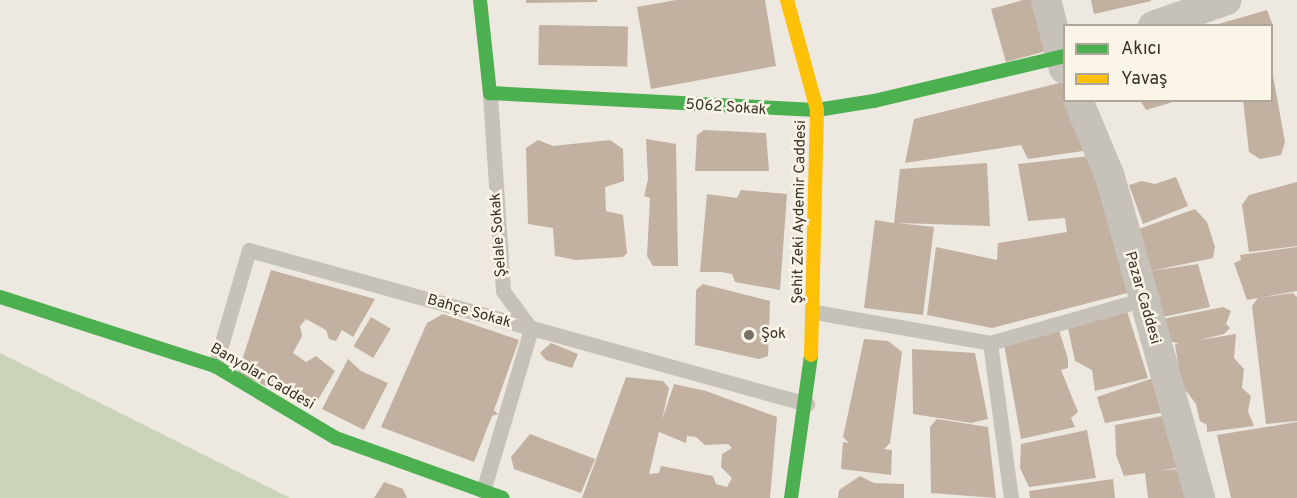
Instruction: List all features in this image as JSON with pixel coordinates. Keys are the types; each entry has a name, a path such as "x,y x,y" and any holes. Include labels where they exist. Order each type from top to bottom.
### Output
{"street":[{"name":"Şelale Sokak","path":"480,0 490,93"},
{"name":"Şehit Zeki Aydemir Caddesi","path":"787,0 817,110 815,312 807,404 791,498"},
{"path":"1046,0 1063,61"},
{"path":"1159,24 1227,0"},
{"name":"5062 Sokak","path":"490,93 773,111 817,110 874,101 1063,61"},
{"name":"Pazar Caddesi","path":"1079,102 1110,177 1141,300 1200,498"},
{"name":"Banyolar Caddesi","path":"0,297 215,366 336,438 503,498"}],"lane":[{"name":"Şelale Sokak","path":"490,93 503,291 531,329"},
{"name":"Bahçe Sokak","path":"215,366 249,250 807,404"},
{"path":"815,312 990,343 1141,300"},
{"path":"483,491 531,329"},
{"path":"990,343 1011,498"}],"green space":[{"path":"0,353 290,498 0,498"}],"building":[{"path":"526,0 597,0 597,2 526,3"},
{"path":"676,0 765,0 776,66 651,89 637,7"},
{"path":"1023,0 1037,0 1050,50 1006,62 991,9"},
{"path":"1091,0 1151,0 1151,1 1094,14"},
{"path":"1267,10 1272,24 1218,24"},
{"path":"539,25 628,27 627,67 538,65"},
{"path":"1273,76 1285,142 1281,155 1260,159 1249,152 1243,102 1273,102"},
{"path":"1063,82 1063,102 1090,150 1028,159 1021,145 905,163 914,119"},
{"path":"1141,102 1173,102 1146,110"},
{"path":"704,130 766,133 769,171 695,171 697,135"},
{"path":"646,139 676,144 678,266 653,266 647,256 650,198 644,196 648,179"},
{"path":"538,140 553,146 610,140 623,149 624,181 605,187 606,211 623,215 627,253 623,257 576,260 555,256 553,228 528,224 526,148"},
{"path":"1090,156 1135,291 992,328 927,315 936,247 997,260 998,243 1067,232 1065,218 1028,221 1018,164"},
{"path":"987,163 990,226 898,223 934,227 923,315 864,308 875,220 894,223 900,169"},
{"path":"1176,177 1188,206 1143,224 1129,185 1142,181 1155,184"},
{"path":"1297,182 1297,246 1249,252 1242,205 1249,195"},
{"path":"741,190 787,194 780,290 735,282 732,274 700,272 707,194 737,198"},
{"path":"1195,209 1207,222 1215,247 1213,258 1151,271 1136,230"},
{"path":"1297,247 1297,291 1247,300 1234,263 1241,260 1240,255"},
{"path":"1198,264 1210,307 1158,318 1151,271"},
{"path":"271,270 375,299 353,337 342,330 336,341 329,339 326,330 306,319 300,326 302,336 293,353 306,362 316,356 335,371 313,408 238,373"},
{"path":"703,284 770,301 768,356 759,359 695,345 696,290"},
{"path":"1293,293 1297,297 1297,421 1266,424 1252,306 1258,298"},
{"path":"1223,307 1231,311 1226,324 1230,328 1224,334 1199,340 1236,334 1234,358 1244,369 1242,388 1251,396 1248,411 1254,426 1207,432 1207,425 1200,421 1196,404 1181,384 1175,344 1179,344 1167,340 1163,319"},
{"path":"1127,311 1148,378 1095,391 1092,370 1075,361 1068,328"},
{"path":"443,314 519,340 494,410 498,414 492,416 474,462 381,427 427,323"},
{"path":"371,317 391,329 373,358 353,346"},
{"path":"1058,327 1068,359 1068,368 1061,370 1078,412 1071,418 1075,427 1021,439 1004,344"},
{"path":"864,339 888,341 902,352 890,443 884,449 892,450 891,475 841,469 843,442 849,443 843,437"},
{"path":"551,343 578,354 572,368 546,360 540,353"},
{"path":"912,349 975,353 988,419 971,423 913,414"},
{"path":"348,359 361,371 388,383 364,430 322,409"},
{"path":"626,377 663,381 669,388 662,420 674,384 706,391 777,417 770,498 582,498","holes":["659,432 686,443 687,436 696,437 705,445 728,444 732,448 722,454 721,467 732,478 727,487 716,484 713,476 661,466 659,473 649,474"]},
{"path":"1153,378 1165,412 1105,423 1097,397"},
{"path":"1168,415 1187,466 1159,471 1186,468 1190,498 1148,498 1145,473 1124,476 1116,455 1115,425"},
{"path":"937,419 988,427 996,498 931,493 930,427"},
{"path":"1297,422 1297,498 1231,498 1217,435"},
{"path":"1087,430 1096,478 1029,487 1020,468 1021,444"},
{"path":"530,434 595,459 581,493 514,469 511,457"},
{"path":"860,476 874,483 904,484 904,498 838,498 839,490"},
{"path":"1113,479 1115,498 1030,498 1029,491"},
{"path":"384,482 403,489 407,498 374,498"}],"traffic: fast":[{"path":"480,0 490,93 817,110 874,101 1063,56"},
{"path":"0,297 215,366 336,438 503,498"},
{"path":"791,498 811,355"}],"traffic: slow":[{"path":"787,0 817,110 811,355"}],"place":[{"name":"Şok","path":"749,335"}]}
